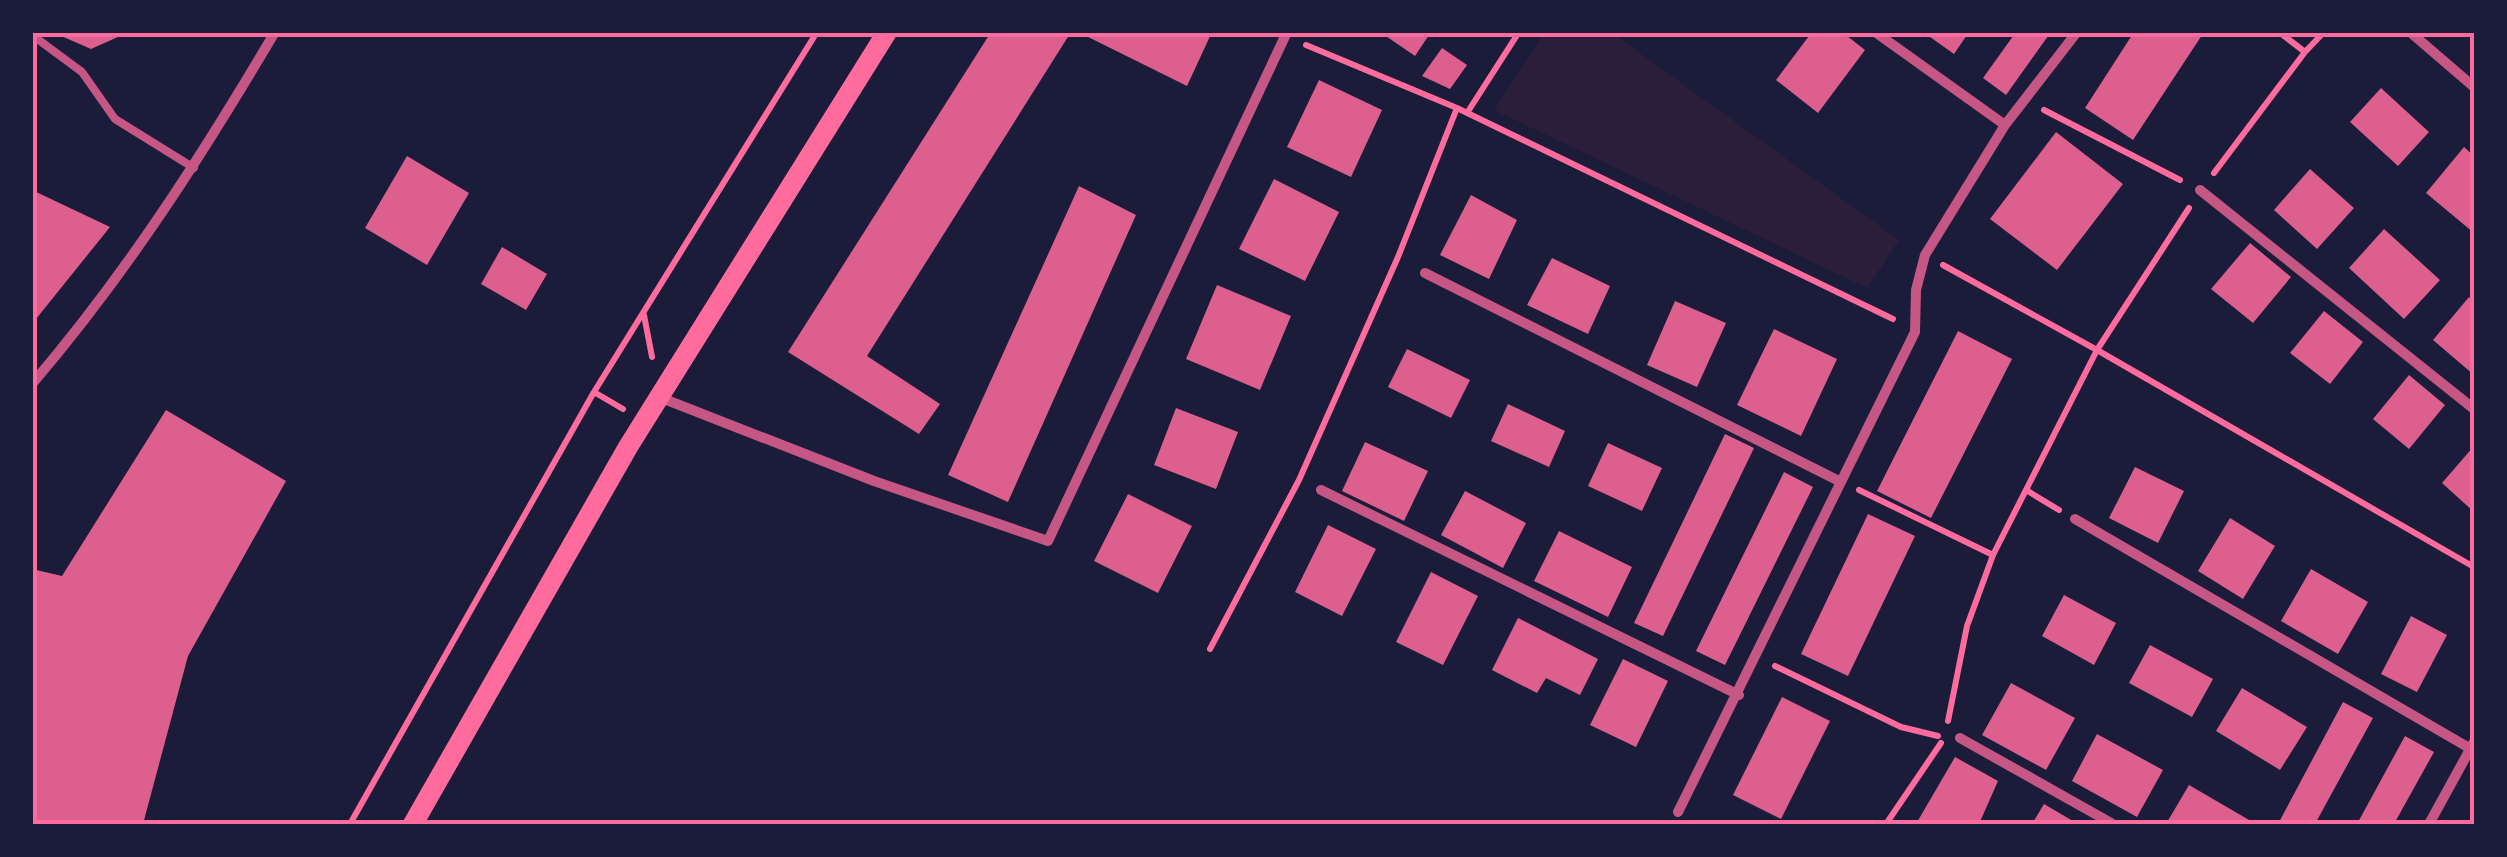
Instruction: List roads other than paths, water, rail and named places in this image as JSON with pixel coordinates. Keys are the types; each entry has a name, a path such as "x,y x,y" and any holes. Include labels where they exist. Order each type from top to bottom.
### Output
{"main road":[{"path":"417,823 628,447 887,32"}],"street":[{"path":"32,384 90,316 194,168 275,32"},
{"path":"1875,32 2005,125"},
{"path":"1678,812 1916,332 1916,290 1925,255 2005,125 2077,32"},
{"path":"2410,32 2474,87"},
{"path":"660,398 874,481 1048,542 1287,34"},
{"path":"2200,190 2474,409"},
{"path":"1425,272 1841,482"},
{"path":"1320,490 1738,695"},
{"path":"2074,520 2473,746 2429,824"},
{"path":"1960,738 2113,824"}],"lane":[{"path":"32,35 82,72 115,119 194,168"}]}
